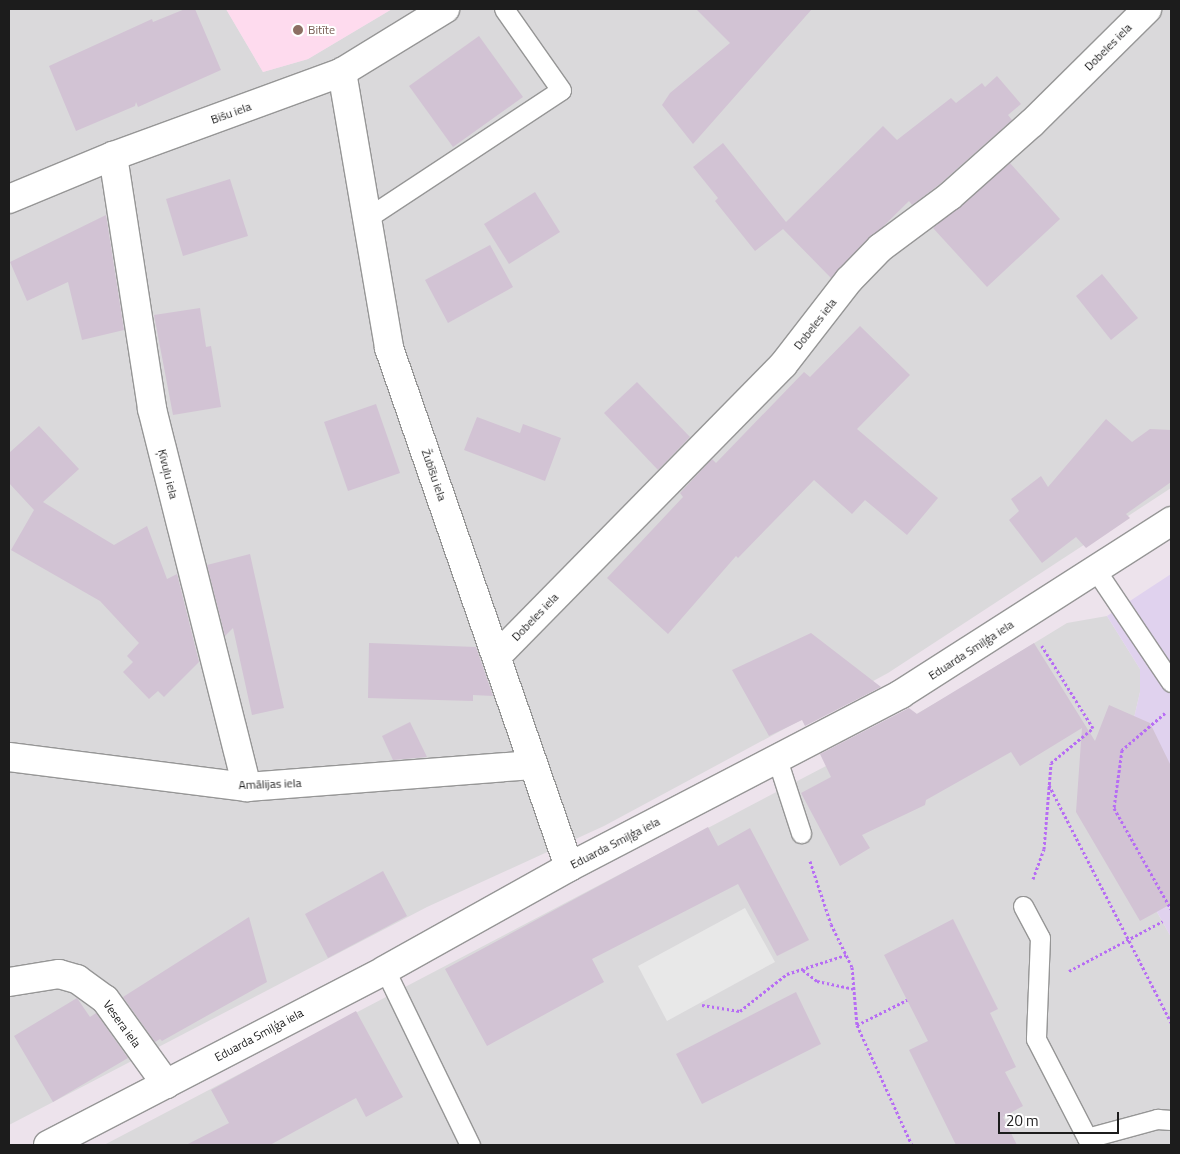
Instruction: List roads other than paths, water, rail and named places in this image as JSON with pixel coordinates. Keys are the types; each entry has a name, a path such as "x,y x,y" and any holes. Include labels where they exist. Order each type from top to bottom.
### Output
{"street":[{"name":"Bišu iela","path":"9,199 112,156 342,72 445,9"},
{"name":"Dobeles iela","path":"497,656 783,364 849,280 880,248 950,196 1032,123 1147,9"},
{"name":"Žubīšu iela","path":"342,72 389,348 569,867"},
{"name":"Ķivuļu iela","path":"112,156 152,410 247,787"},
{"name":"Eduarda Smiļģa iela","path":"48,1145 385,970 569,867 901,694 1171,520"},
{"name":"Amālijas iela","path":"9,757 247,787 533,765"},
{"name":"Vesera iela","path":"9,982 59,974 77,978 106,998 166,1084"}],"lane":[{"path":"367,218 561,90 504,9"},
{"path":"1095,569 1171,682"},
{"path":"777,759 801,833"},
{"path":"1023,906 1040,938 1036,1040 1087,1138 1157,1119 1171,1120"},
{"path":"385,970 470,1145"}],"place":[{"name":"Bitīte","path":"298,30"}]}
